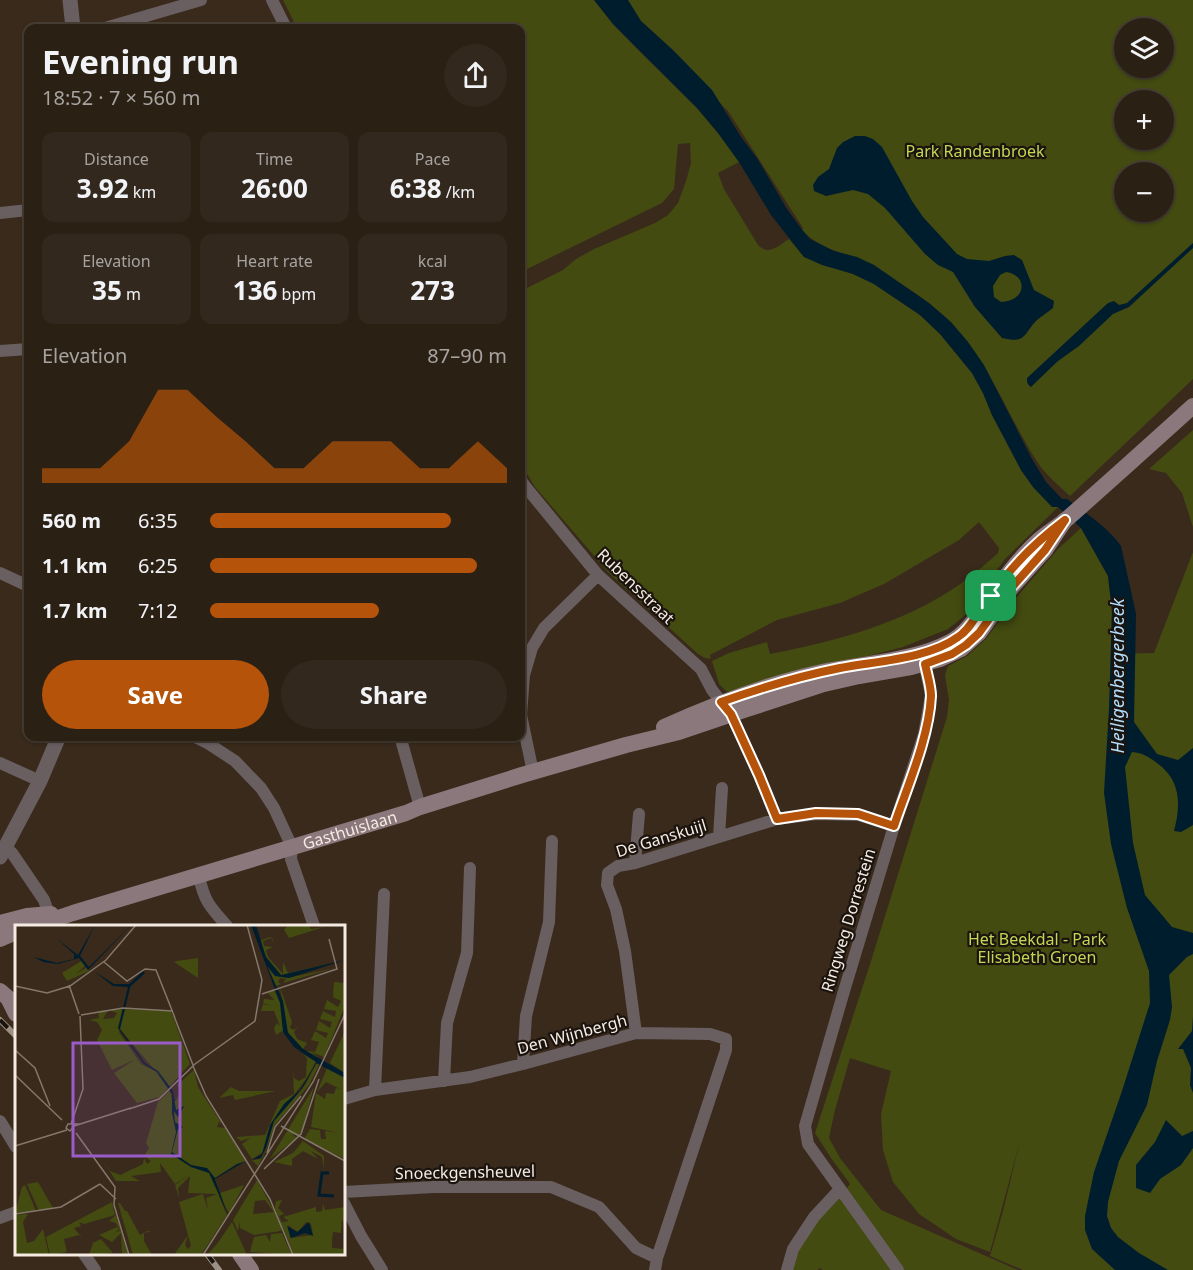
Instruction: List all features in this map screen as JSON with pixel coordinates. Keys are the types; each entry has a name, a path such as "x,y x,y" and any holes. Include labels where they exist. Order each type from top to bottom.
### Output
{"main road":[{"name":"Gasthuislaan","path":"38,925 50,918 199,876 626,745 726,708 923,658 952,654 979,633 1012,587 1045,550 1065,520 1193,406"},
{"name":"Gasthuislaan","path":"0,923 27,916 50,918"},
{"path":"0,939 15,932"},
{"path":"0,991 8,998 15,1012"},
{"path":"241,1255 251,1270"}],"street":[{"path":"70,0 73,24"},
{"path":"119,24 201,0"},
{"path":"272,0 284,24"},
{"path":"0,213 24,210"},
{"path":"0,351 24,349"},
{"name":"Rubensstraat","path":"525,489 598,575 701,669 712,690 726,708 759,775 777,819"},
{"path":"0,573 24,584"},
{"path":"525,672 532,648 544,628 598,575"},
{"name":"Ringweg Dorrestein","path":"898,1270 808,1144 805,1126 894,826 927,726 931,694 923,658"},
{"path":"525,734 533,772"},
{"path":"50,918 44,900 12,853 3,852 40,781 57,741"},
{"path":"203,741 235,761 261,788 274,808 292,847 291,859 313,925"},
{"path":"401,741 420,807"},
{"path":"0,763 40,781"},
{"path":"719,837 722,788"},
{"name":"De Ganskuijl","path":"636,1034 625,951 616,909 607,885 608,873 618,867 777,819 816,813 858,814 894,826"},
{"path":"635,862 639,814"},
{"path":"524,1064 526,1016 549,921 552,841"},
{"path":"444,1081 447,1023 467,953 470,868"},
{"path":"199,876 202,894 225,925"},
{"path":"375,1090 384,894"},
{"name":"Den Wijnbergh","path":"345,1099 375,1090 470,1077 636,1034 710,1034 726,1039 726,1050 656,1264"},
{"path":"0,1121 15,1145"},
{"name":"Snoeckgensheuvel","path":"345,1192 434,1187 551,1187 599,1207 636,1248 656,1264"},
{"path":"787,1270 793,1249 813,1217 840,1189"},
{"path":"345,1205 382,1270"},
{"path":"0,1218 15,1212"},
{"path":"85,1255 95,1270"}],"green space":[{"path":"283,0 594,0 613,24 697,108 739,162 718,173 724,189 758,245 770,250 789,239 804,257 874,284 920,315 940,334 972,373 1021,470 1033,487 1052,506 1058,507 1005,559 968,613 948,629 903,647 732,693 726,691 719,684 712,661 729,653 767,642 770,654 795,649 845,636 895,619 918,609 963,582 998,553 999,548 979,522 959,540 884,584 840,603 777,620 710,655 711,658 698,654 608,572 535,487 525,470 525,289 563,270 576,259 594,249 655,223 668,215 678,203 686,181 691,163 690,143 678,144 674,189 662,203 525,270 525,24 295,24"},
{"name":"Park Randenbroek","path":"617,0 1193,0 1193,379 1070,496 1038,463 988,373 952,324 926,301 874,266 818,243 802,230 803,228 728,111"},
{"path":"1193,430 1193,527 1182,493 1166,473 1149,469"},
{"name":"Het Beekdal - Park Elisabeth Groen","path":"1081,528 1108,576 1112,611 1111,654 1154,653 1193,552 1193,1270 1023,1270 990,1256 1020,1141 990,1252 956,1239 919,1214 893,1182 883,1150 881,1114 891,1071 850,1058 829,1138 840,1158 881,1210 1018,1270 823,1270 819,1268 818,1270 791,1270 796,1250 811,1227 850,1184 815,1133 947,717 949,700 945,675 948,666 967,656 986,639 1014,600 1058,549"}],"water":[{"name":"Heiligenbergerbeek","path":"594,0 628,0 641,21 712,90 757,158 787,209 810,239 834,251 857,257 874,265 929,303 951,322 984,365 1046,482 1062,499 1067,499 1103,526 1121,546 1136,614 1134,722 1157,754 1178,760 1193,748 1193,825 1181,832 1174,831 1178,812 1177,794 1171,777 1165,770 1148,757 1132,752 1125,767 1133,843 1145,895 1172,927 1193,933 1193,954 1169,975 1172,1007 1170,1020 1157,1061 1147,1105 1119,1161 1108,1202 1107,1216 1111,1228 1118,1237 1168,1270 1115,1270 1092,1249 1085,1230 1085,1216 1094,1172 1150,1003 1149,971 1127,908 1111,844 1104,793 1112,611 1108,576 1081,528 1058,507 1052,507 1021,470 972,373 940,334 920,315 874,284 804,257 771,215 739,162 718,133 697,108 613,24"},
{"path":"855,136 873,139 882,147 923,217 957,254 967,259 989,261 1014,255 1022,260 1034,290 1054,301 1053,308 1037,320 1020,339 1002,338 975,307 953,272 938,265 925,254 885,208 868,194 853,190 826,196 814,191 813,185 818,177 829,169 837,148","holes":["1006,272 1013,274 1021,283 1020,293 1010,301 1001,302 994,297 993,286 1000,275"]},
{"path":"1193,243 1193,248 1129,307 1113,314 1031,387 1029,385 1027,378 1108,303 1114,301 1119,305 1127,303"},
{"path":"1193,1016 1193,1093 1190,1085 1191,1068 1183,1049 1178,1049 1192,1031"},
{"path":"1166,1120 1182,1136 1193,1131 1193,1148 1181,1165 1160,1179 1150,1193 1136,1188 1136,1165 1155,1142"}],"railway":[{"path":"0,1020 15,1035"},
{"path":"208,1255 219,1270"}],"route":[{"path":"1065,520 1045,550 1012,587 979,633 952,654 925,664 931,694 927,726 894,826 858,814 816,813 777,819 731,714 721,702 808,675 933,650 964,632 991,596 1039,540 1065,520"}]}
